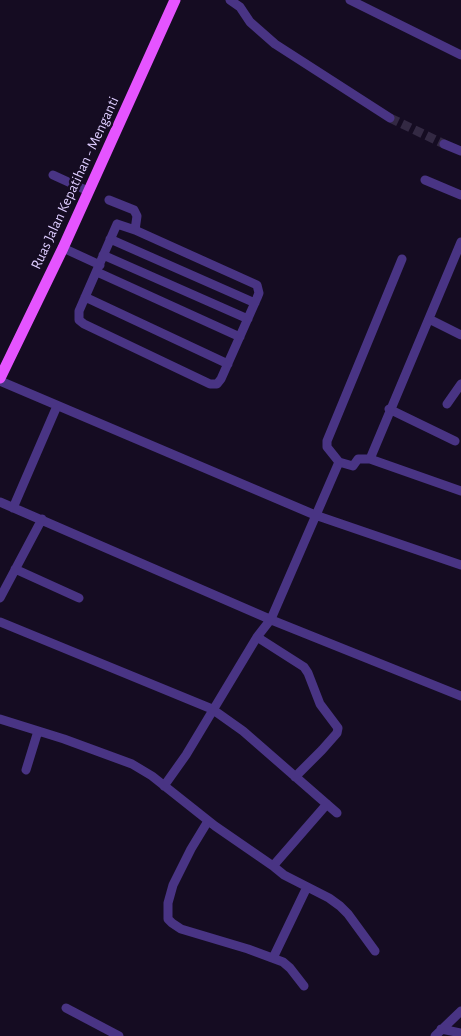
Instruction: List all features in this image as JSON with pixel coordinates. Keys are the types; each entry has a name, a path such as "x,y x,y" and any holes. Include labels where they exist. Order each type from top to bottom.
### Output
{"main road":[{"name":"Ruas Jalan Kepatihan - Menganti","path":"0,379 63,248 175,0"}],"street":[{"path":"230,0 240,7 250,22 276,44 390,118"},
{"path":"350,0 461,55"},
{"path":"444,144 461,151"},
{"path":"53,175 88,191"},
{"path":"425,180 461,195"},
{"path":"108,200 134,210 137,216 135,230"},
{"path":"117,224 135,230 257,285 259,293 255,304 217,384 210,384 79,320 78,316 85,297 117,224"},
{"path":"110,239 255,304"},
{"path":"370,460 389,410 461,242"},
{"path":"63,248 98,268 240,337"},
{"path":"103,255 248,319"},
{"path":"402,259 327,446 339,462 353,466 358,458 370,460 461,491"},
{"path":"85,297 228,364"},
{"path":"429,319 461,335"},
{"path":"0,379 58,406 315,514 461,565"},
{"path":"446,404 461,384"},
{"path":"13,508 58,406"},
{"path":"389,410 455,441"},
{"path":"164,786 186,755 257,637 271,619 339,462"},
{"path":"0,502 271,619 461,696"},
{"path":"0,598 42,520"},
{"path":"15,570 79,598"},
{"path":"0,622 212,709 243,731 336,813"},
{"path":"257,637 304,667 320,704 338,728 337,733 322,750 294,777"},
{"path":"0,719 132,764 284,875 329,898 340,906 375,951"},
{"path":"26,770 38,731"},
{"path":"273,866 326,804"},
{"path":"208,821 173,885 168,903 168,919 176,926 194,934 274,958 287,965 304,986"},
{"path":"274,958 307,887"},
{"path":"66,1008 119,1036"},
{"path":"438,1032 461,1011"},
{"path":"438,1032 461,1033"}],"tunnel":[{"path":"390,118 444,144"}]}
